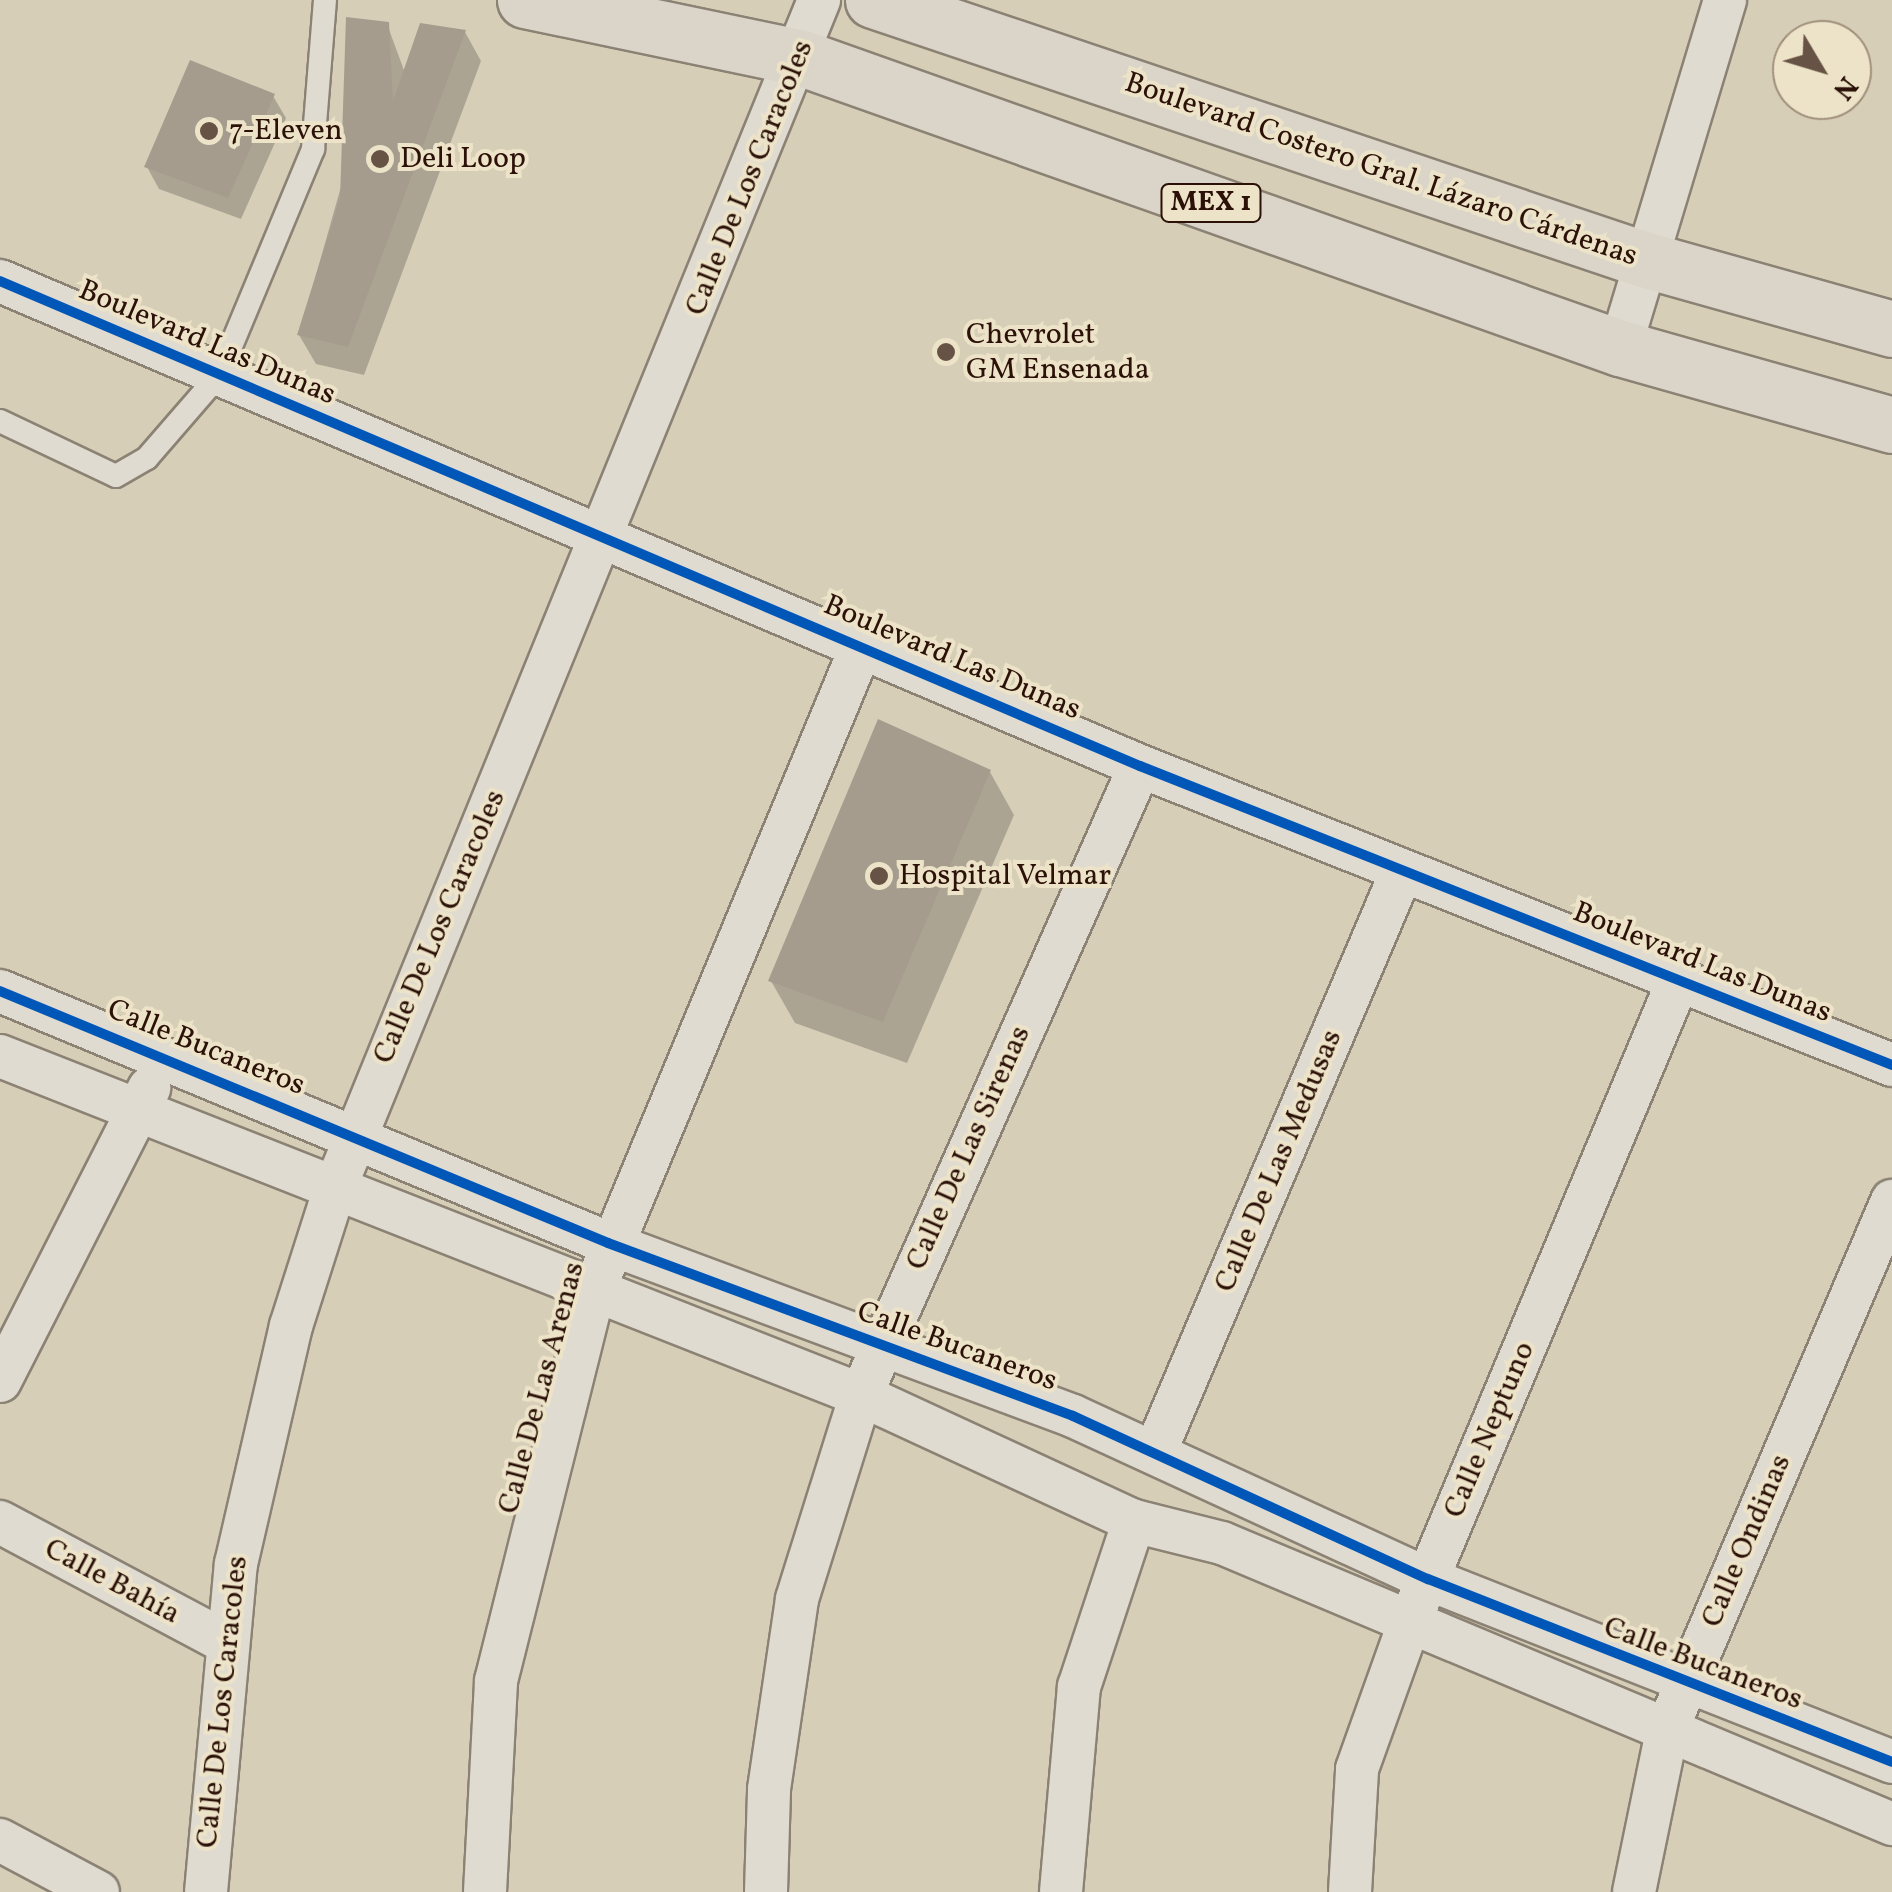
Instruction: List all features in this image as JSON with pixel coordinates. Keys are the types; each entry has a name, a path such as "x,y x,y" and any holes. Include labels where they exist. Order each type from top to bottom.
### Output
{"highway":[{"name":"MEX 1","path":"525,0 799,57 1620,348 1892,425"},
{"name":"Boulevard Costero Gral. Lázaro Cárdenas","path":"873,0 1643,258 1892,329"}],"street":[{"name":"Calle De Los Caracoles","path":"206,1892 224,1641 291,1326 352,1135 604,540 820,0"},
{"path":"1620,348 1643,258 1725,0"},
{"name":"Boulevard Las Dunas","path":"0,282 1140,766 1892,1065"},
{"name":"Calle De Las Arenas","path":"485,1892 496,1681 608,1243 862,645"},
{"name":"Calle De Las Sirenas","path":"766,1892 768,1789 797,1599 861,1395 1140,766"},
{"name":"Calle De Las Medusas","path":"1156,1450 1402,871"},
{"name":"Calle Neptuno","path":"1350,1892 1357,1769 1410,1620 1678,980"},
{"name":"Calle Bucaneros","path":"0,992 608,1243 1156,1450 1428,1579 1684,1687 1892,1762"},
{"path":"0,1056 138,1114 595,1288 861,1395 1134,1521 1222,1543 1892,1824"},
{"path":"0,1381 138,1114 162,1056"},
{"name":"Calle Ondinas","path":"1634,1892 1668,1728 1892,1201"},
{"path":"1061,1892 1079,1687 1134,1521"},
{"name":"Calle Bahía","path":"0,1522 224,1641"},
{"path":"0,1840 98,1892"}],"lane":[{"path":"0,421 116,476 147,458 219,375 282,242 313,149 324,0"}],"building":[{"name":"Deli Loop","path":"346,17 389,22 393,101 420,23 466,30 348,347 297,335 340,198"},
{"name":"7-Eleven","path":"190,60 275,94 228,198 144,167"},
{"name":"Hospital Velmar","path":"878,719 991,770 883,1022 768,981"}],"cycle path":[{"path":"0,281 1140,766 1892,1065"},
{"path":"0,991 608,1243 1073,1416 1428,1579 1892,1762"}],"place":[{"name":"7-Eleven","path":"209,131"},
{"name":"Deli Loop","path":"380,159"},
{"name":"Chevrolet GM Ensenada","path":"946,352"},
{"name":"Hospital Velmar","path":"879,876"}]}
